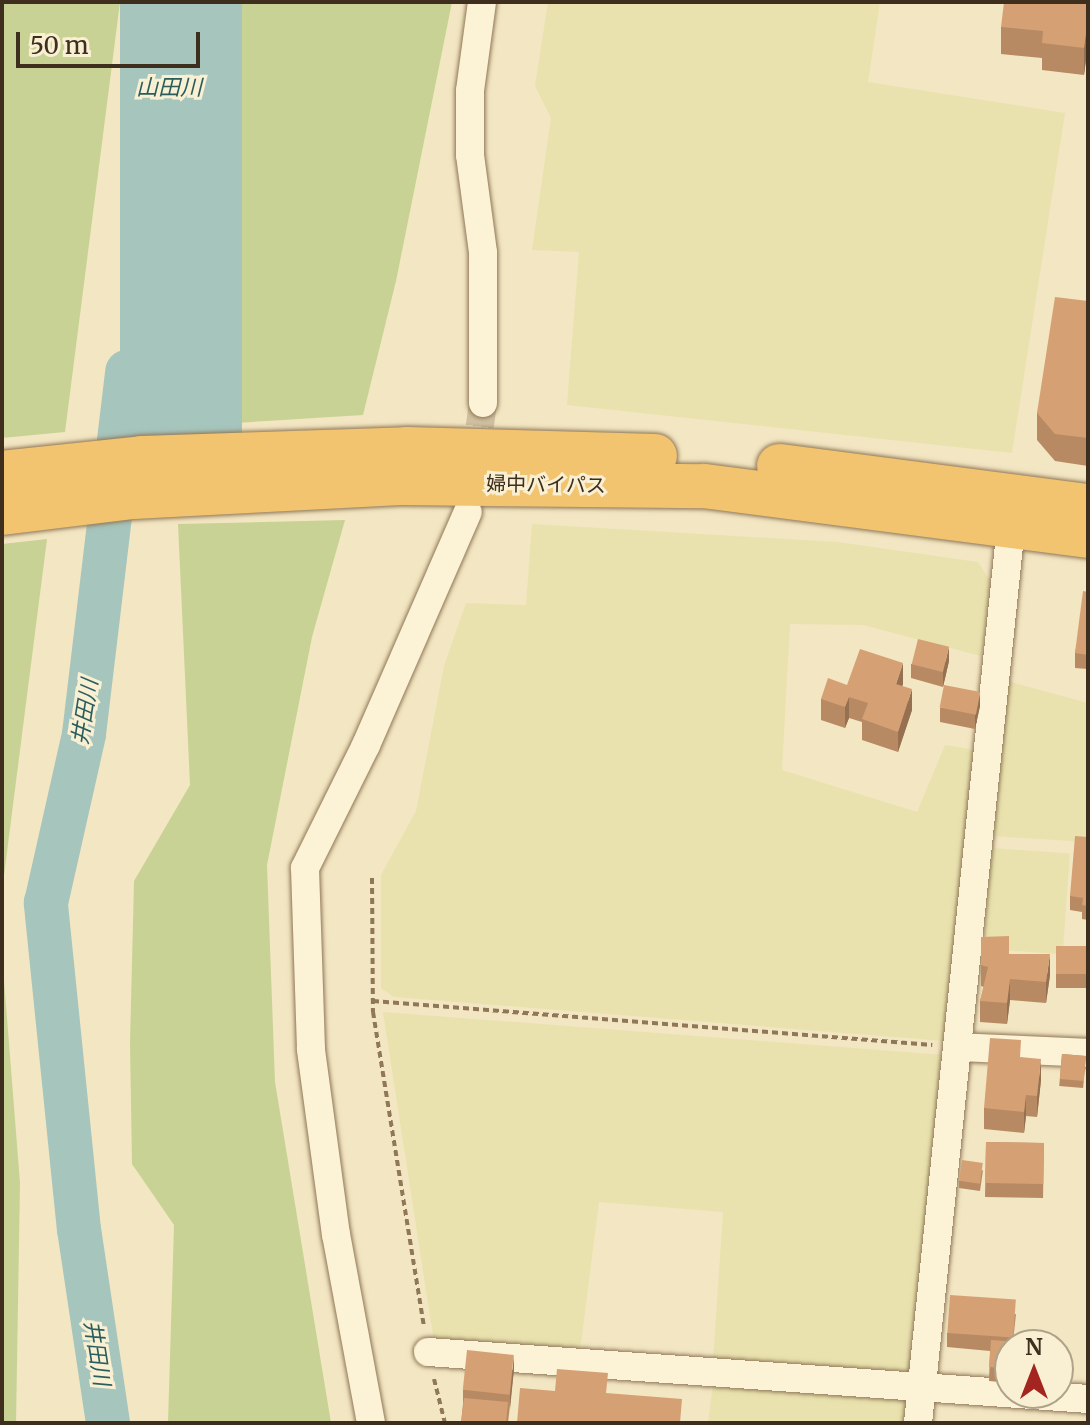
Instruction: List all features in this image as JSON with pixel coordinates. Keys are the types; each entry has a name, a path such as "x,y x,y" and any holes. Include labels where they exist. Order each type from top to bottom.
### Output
{"highway":[{"name":"婦中バイパス","path":"2,513 403,466 707,457 1088,506"},
{"name":"婦中バイパス","path":"2,473 142,458 403,466 704,486 1088,536"}],"street":[{"path":"482,2 470,91 470,155 483,253 483,403"},
{"path":"371,1423 336,1235 311,1049 305,868 366,745 468,512"},
{"path":"918,1423 1011,526"},
{"path":"958,1047 1088,1053"},
{"path":"428,1352 1088,1399"}],"path":[{"path":"372,878 373,1001 428,1352 445,1423"},
{"path":"373,1001 958,1047"}],"shaded area":[{"path":"548,2 880,2 868,82 1065,113 1012,453 567,405 579,252 532,250 551,118 535,86"},
{"path":"532,524 838,542 978,562 993,585 981,656 863,625 790,624 782,770 917,812 945,745 975,750 945,1041 394,997 381,988 381,875 416,811 444,666 466,603 526,605"},
{"path":"1007,681 1088,703 1088,842 991,836"},
{"path":"991,848 1070,854 1063,954 984,949"},
{"path":"383,1012 945,1055 913,1370 898,1378 713,1362 723,1212 599,1202 580,1351 434,1342"},
{"path":"713,1383 894,1395 913,1405 911,1423 708,1423"}],"green space":[{"path":"2,2 120,2 65,432 2,438"},
{"path":"242,2 452,2 396,281 363,415 187,426"},
{"path":"345,520 312,637 267,865 275,1082 331,1423 168,1423 174,1225 132,1164 130,1043 134,881 190,785 178,524"},
{"path":"47,539 2,891 2,544"},
{"path":"2,955 20,1183 16,1423 2,1423"}],"water":[{"name":"山田川","path":"120,2 242,2 242,436 120,436"}],"building":[{"path":"1004,2 1088,2 1084,48 1042,43 1043,31 1001,27"},
{"path":"1055,297 1088,301 1088,438 1055,434 1037,413"},
{"path":"1083,591 1088,592 1088,655 1075,653"},
{"path":"918,639 949,647 943,672 912,664"},
{"path":"860,649 903,663 896,684 912,689 898,732 862,719 868,703 849,697 845,707 821,699 828,678 847,685"},
{"path":"944,685 980,692 976,715 940,708"},
{"path":"1075,836 1088,837 1088,906 1082,905 1083,898 1070,896"},
{"path":"1009,936 1009,954 1050,954 1046,982 1010,979 1007,1003 980,1001 988,967 981,965 981,937"},
{"path":"1056,946 1088,946 1088,974 1056,974"},
{"path":"990,1038 1021,1040 1020,1057 1041,1059 1037,1096 1026,1095 1024,1112 984,1108"},
{"path":"1062,1054 1086,1056 1084,1081 1060,1079"},
{"path":"986,1142 1044,1143 1043,1184 985,1183"},
{"path":"962,1160 983,1163 980,1184 959,1181"},
{"path":"950,1295 1016,1300 1014,1329 994,1329 994,1336 947,1333"},
{"path":"991,1340 994,1340 994,1367 989,1367"},
{"path":"467,1350 514,1355 510,1395 463,1390"},
{"path":"557,1369 608,1373 606,1393 682,1399 680,1423 517,1423 520,1388 555,1391"},
{"path":"464,1398 508,1402 506,1423 461,1423"}],"waterway":[{"name":"井田川","path":"108,1423 79,1230 46,903 84,734 127,372"}],"tunnel":[{"path":"474,468 483,403"}]}
